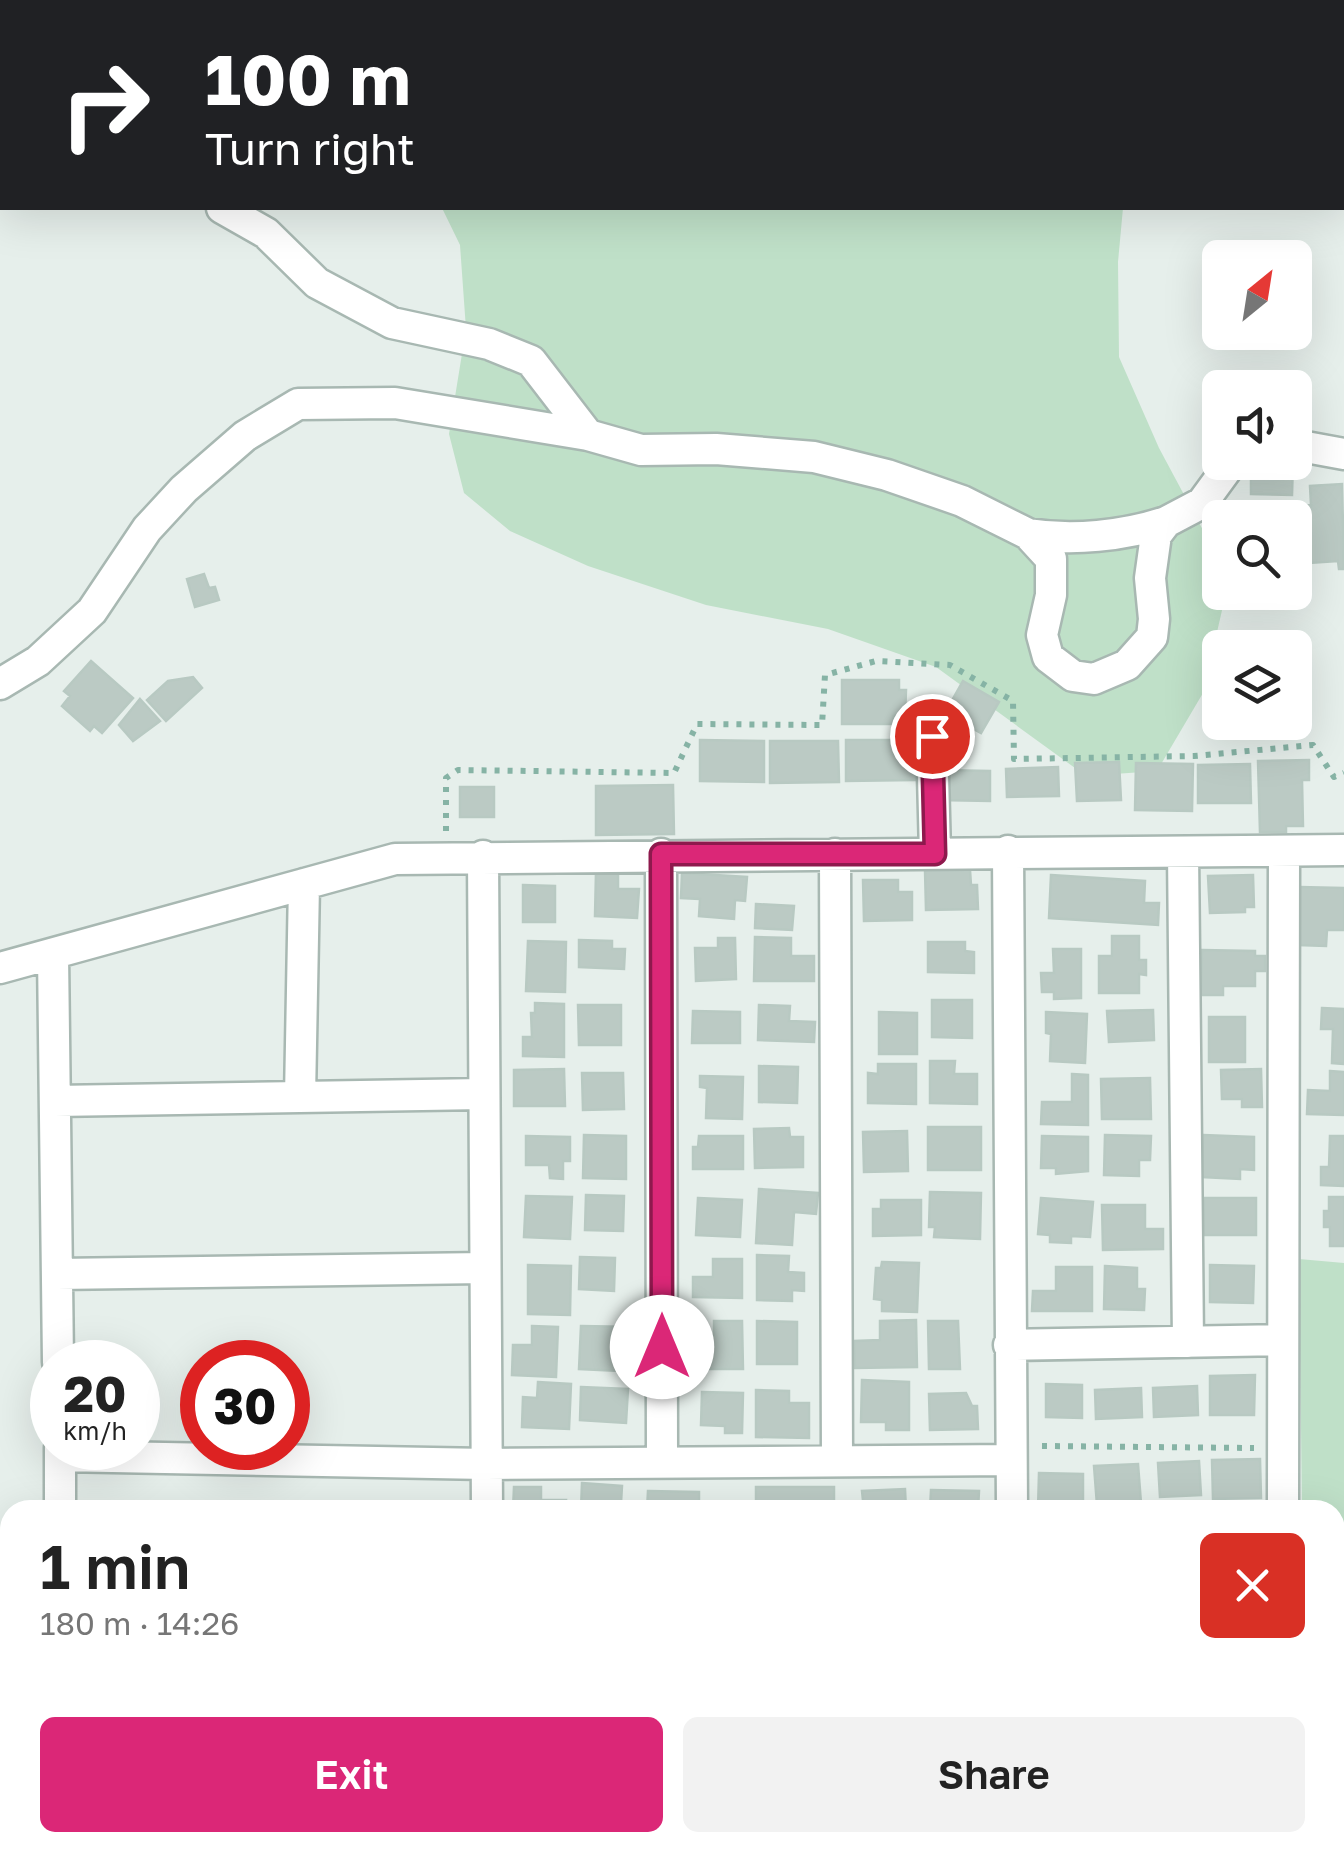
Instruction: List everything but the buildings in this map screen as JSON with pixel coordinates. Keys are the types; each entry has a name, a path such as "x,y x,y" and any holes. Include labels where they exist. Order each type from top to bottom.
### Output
{"street":[{"path":"226,210 266,233 317,283 392,323 489,344 531,361 588,435"},
{"path":"0,684 38,661 92,612 147,528 184,490 245,436 298,404 395,403 588,435 641,450 716,449 814,458 887,475 962,501 1028,534 1056,538 1135,532 1166,522 1202,503 1219,480"},
{"path":"1312,447 1344,454"},
{"path":"1028,534 1051,559 1052,596 1042,636 1048,657 1073,676 1094,679 1127,665 1152,637 1150,578 1156,536 1166,522"},
{"path":"932,736 935,854"},
{"path":"0,968 395,859 1344,850"},
{"path":"1008,851 1012,1500"},
{"path":"1283,1500 1284,851"},
{"path":"1182,852 1188,1342"},
{"path":"661,854 662,1461"},
{"path":"835,854 837,1460"},
{"path":"483,856 487,1500"},
{"path":"300,1097 304,884"},
{"path":"53,954 58,1340"},
{"path":"54,1102 483,1094"},
{"path":"57,1274 484,1268"},
{"path":"1009,1345 1283,1340"},
{"path":"160,1455 487,1464 837,1460 1011,1453"},
{"path":"60,1470 60,1500"}],"path":[{"path":"446,857 446,778 458,770 674,773 698,724 822,725 825,675 876,661 950,665 1013,701 1014,759 1194,756 1313,744 1334,777 1344,772"},
{"path":"1011,1453 1283,1448"}],"green space":[{"path":"443,210 1123,210 1118,262 1119,357 1159,448 1202,528 1202,610 1222,610 1217,630 1202,630 1202,695 1157,771 1086,776 936,667 828,629 706,605 588,566 510,531 464,493 449,434 466,329 460,245"},
{"path":"1299,1259 1344,1263 1344,1500 1302,1500"}],"route":[{"path":"662,1347 661,854 935,854 932,736"}]}
